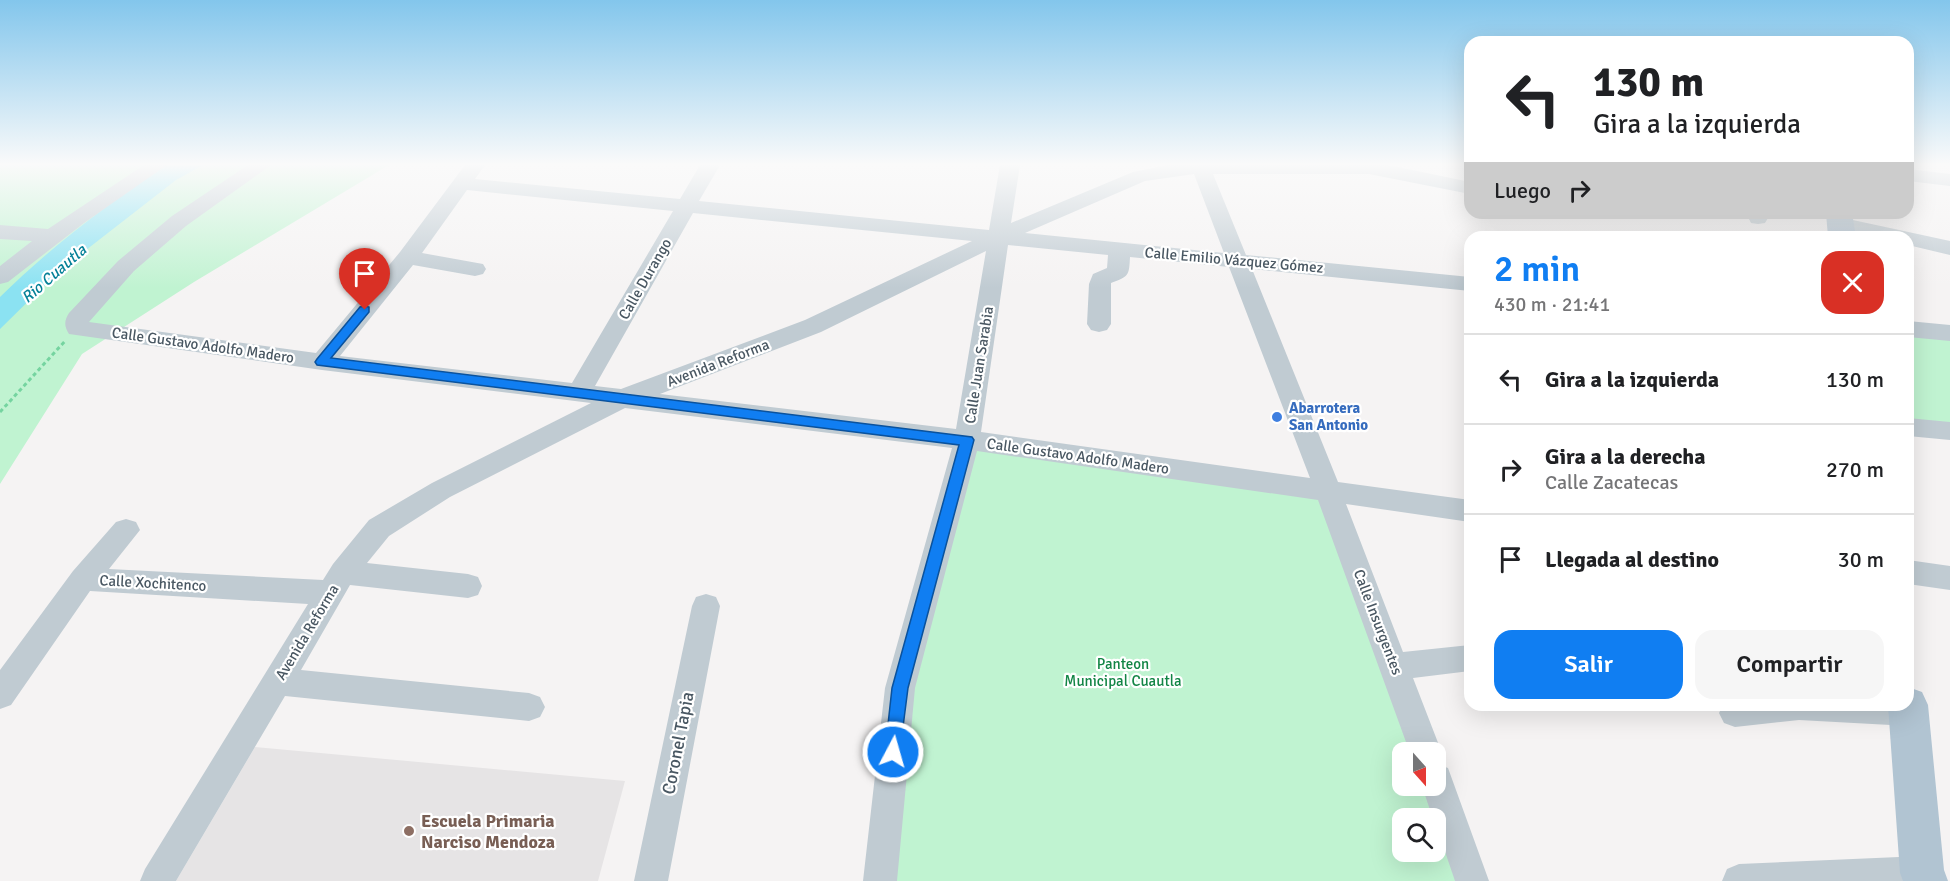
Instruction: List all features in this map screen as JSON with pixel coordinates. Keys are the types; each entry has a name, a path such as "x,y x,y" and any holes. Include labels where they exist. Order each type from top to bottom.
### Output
{"main road":[{"path":"1908,711 1933,878"}],"street":[{"path":"0,277 93,206"},
{"path":"77,328 77,320 126,266 179,221 201,206"},
{"path":"322,362 446,206"},
{"name":"Calle Durango","path":"579,392 687,206"},
{"name":"Calle Emilio Vázquez Gómez","path":"708,206 1119,250 1237,259 1464,283"},
{"name":"Calle Juan Sarabia","path":"880,881 900,688 967,440 1004,206"},
{"name":"Avenida Reforma","path":"157,881 337,582 379,528 441,490 621,399 813,326 999,237 1070,206"},
{"name":"Calle Insurgentes","path":"1217,206 1328,491 1422,742"},
{"path":"1840,224 1873,231"},
{"path":"0,232 52,236"},
{"path":"1914,239 1950,248"},
{"path":"1099,324 1101,279 1118,272 1119,250"},
{"path":"408,257 475,269"},
{"name":"Calle Gustavo Adolfo Madero","path":"77,328 322,362 967,440 1464,510"},
{"path":"1914,330 1950,333"},
{"path":"1914,428 1950,431"},
{"path":"84,579 126,530"},
{"path":"1914,573 1950,578"},
{"name":"Calle Xochitenco","path":"0,694 84,579 468,586"},
{"name":"Coronel Tapia","path":"651,881 706,606"},
{"path":"1395,667 1464,659"},
{"path":"277,681 529,707"},
{"path":"1735,713 1753,711"},
{"path":"1442,796 1472,881"},
{"path":"1739,881 1863,874 1933,878"}],"path":[{"path":"0,412 77,328"}],"shaded area":[{"name":"Escuela Primaria Narciso Mendoza","path":"255,747 625,781 598,881 176,881"}],"green space":[{"path":"0,206 320,206 194,282 82,354 0,484"},
{"path":"1914,330 1950,333 1950,431 1914,428"},
{"name":"Panteon Municipal Cuautla","path":"967,440 1328,491 1422,742 1392,742 1392,796 1442,796 1472,881 880,881 900,688"}],"water":[{"name":"Rio Cuautla","path":"108,206 142,206 59,271 0,329 0,297 80,227"}],"place":[{"name":"Abarrotera San Antonio","path":"1277,417"},
{"name":"Escuela Primaria Narciso Mendoza","path":"409,831"}],"route":[{"path":"365,310 322,362 967,440 900,688 893,752"}]}
